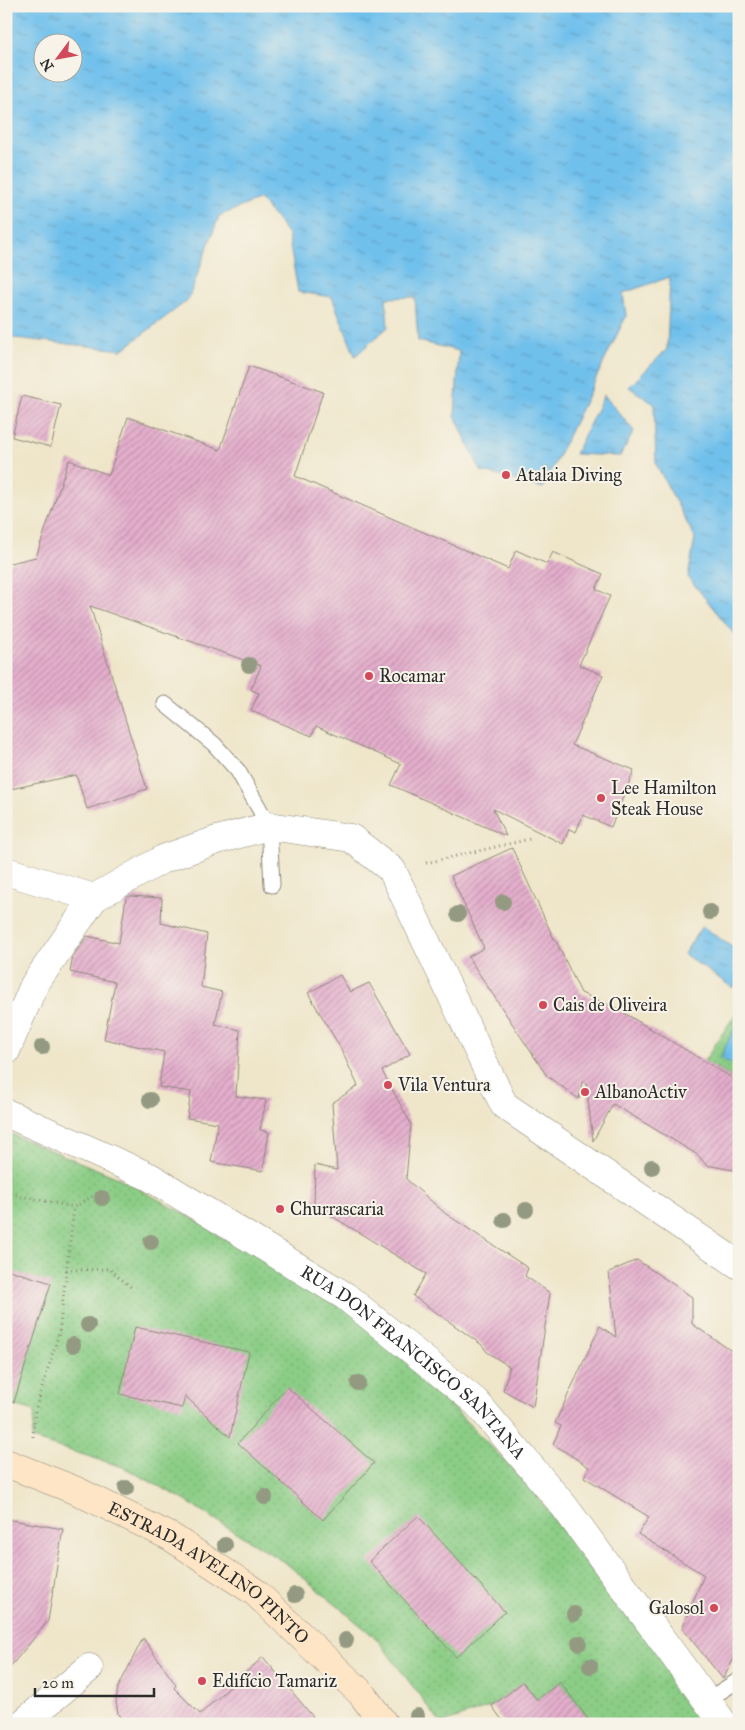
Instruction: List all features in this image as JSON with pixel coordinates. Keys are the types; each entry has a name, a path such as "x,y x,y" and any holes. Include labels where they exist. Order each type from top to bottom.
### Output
{"street":[{"path":"6,1051 34,985 94,898 163,859 217,840 269,826 351,838 392,870 504,1105 739,1265"},
{"path":"6,871 94,898"},
{"name":"RUA DON FRANCISCO SANTANA","path":"6,1113 150,1177 345,1296 476,1402 564,1506 724,1724"},
{"name":"ESTRADA AVELINO PINTO","path":"6,1463 78,1491 171,1537 255,1592 361,1693 384,1724"},
{"path":"22,1724 89,1668"}],"lane":[{"path":"165,704 214,744 238,771 269,826 272,885"},
{"path":"707,1700 739,1680"}],"path":[{"path":"392,870 530,840"},
{"path":"6,1193 74,1207 121,1179 150,1177"},
{"path":"32,1440 36,1411 59,1333 74,1207"},
{"path":"66,1270 110,1270 131,1287"}],"green space":[{"path":"739,1009 739,1082 704,1061"},
{"path":"6,1132 121,1179 351,1305 528,1484 583,1558 686,1689 709,1724 592,1724 560,1682 537,1700 523,1682 492,1706 441,1724 377,1639 287,1564 181,1498 123,1467 32,1439 35,1411 6,1403"}],"water":[{"path":"6,6 739,6 739,640 688,577 695,538 656,464 654,404 629,387 667,349 670,277 623,293 626,316 543,488 481,471 455,416 459,351 418,341 415,297 386,298 388,327 355,356 332,297 298,292 288,234 260,199 219,216 188,300 122,350 6,337"},
{"path":"604,395 634,431 620,456 575,454"},
{"path":"702,926 739,952 739,980 733,988 684,954"},
{"path":"739,1019 739,1067 720,1058"}],"building":[{"path":"249,366 323,392 295,476 508,569 516,550 547,564 553,552 603,574 596,589 610,596 579,665 603,675 572,745 634,770 611,827 583,815 576,832 569,829 563,844 493,809 506,836 391,785 401,764 316,726 312,736 251,711 259,693 251,690 261,666 90,606 147,789 87,809 76,775 6,790 6,564 36,557 69,460 109,475 128,417 220,450"},
{"path":"22,396 61,405 51,447 12,437"},
{"path":"512,848 581,993 616,1008 739,1082 739,1171 706,1165 698,1155 613,1104 593,1141 586,1082 582,1082 579,1099 547,1076 468,957 484,948 451,876"},
{"path":"130,896 162,898 161,923 207,934 201,987 222,992 215,1024 240,1030 236,1096 266,1100 260,1130 269,1132 263,1171 211,1162 218,1123 187,1118 191,1092 159,1087 164,1052 104,1039 115,982 70,972 73,956 87,936 119,943 126,898"},
{"path":"340,975 350,992 369,983 410,1054 382,1071 411,1124 406,1179 446,1214 528,1268 525,1276 550,1293 533,1407 503,1390 510,1367 413,1296 426,1274 314,1205 315,1165 337,1170 332,1103 358,1086 340,1047 308,993"},
{"path":"637,1260 692,1297 692,1324 739,1356 739,1649 723,1679 682,1628 704,1575 638,1534 649,1517 584,1477 589,1467 553,1444 561,1426 555,1423 600,1326 616,1337 609,1272"},
{"path":"6,1269 51,1283 14,1402 6,1401"},
{"path":"135,1327 249,1352 230,1437 185,1396 182,1408 120,1394"},
{"path":"287,1387 374,1463 323,1520 238,1443"},
{"path":"418,1516 505,1612 456,1657 369,1561"},
{"path":"6,1519 63,1529 48,1621 6,1672"},
{"name":"Edifício Tamariz","path":"143,1638 176,1685 174,1688 200,1714 263,1657 319,1724 124,1724 118,1714 116,1701 118,1688"},
{"path":"523,1682 537,1700 560,1682 592,1724 505,1724 492,1706"}],"place":[{"name":"Atalaia Diving","path":"506,475"},
{"name":"Rocamar","path":"369,676"},
{"name":"Lee Hamilton Steak House","path":"601,798"},
{"name":"Cais de Oliveira","path":"543,1005"},
{"name":"Vila Ventura","path":"388,1085"},
{"name":"AlbanoActiv","path":"585,1092"},
{"name":"Churrascaria","path":"280,1209"},
{"name":"Galosol","path":"714,1608"},
{"name":"Edifício Tamariz","path":"202,1681"}]}
